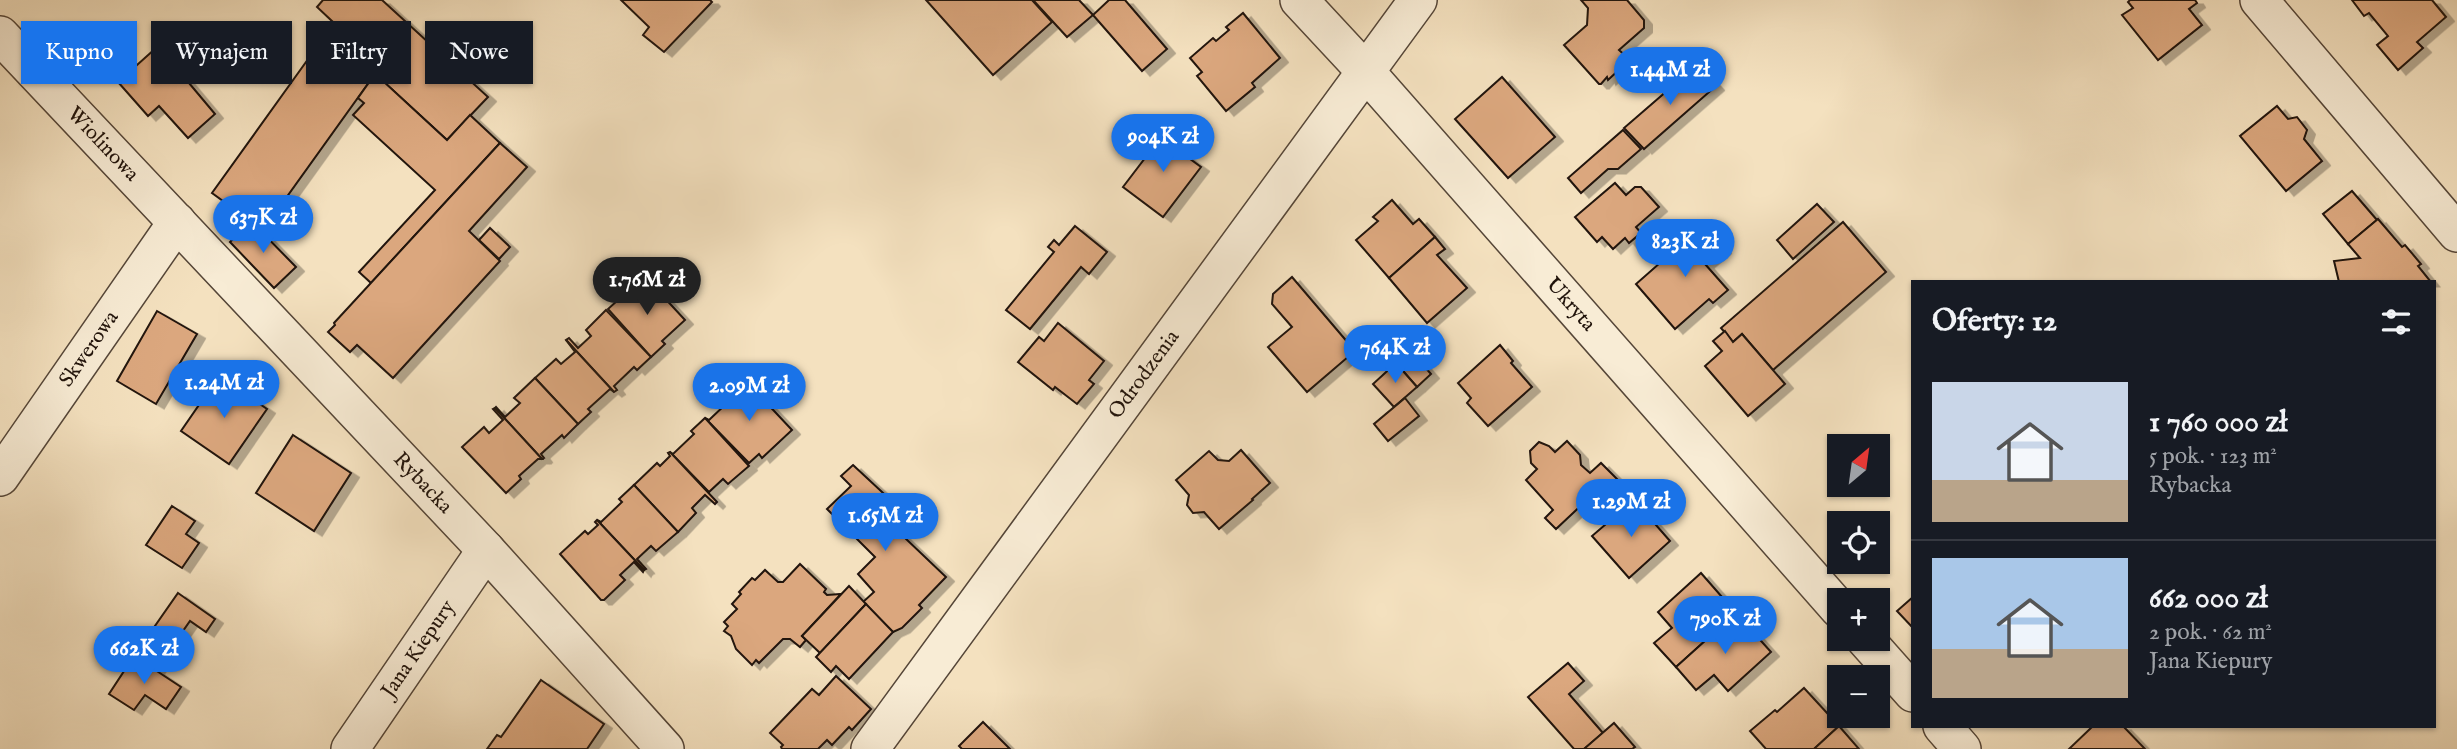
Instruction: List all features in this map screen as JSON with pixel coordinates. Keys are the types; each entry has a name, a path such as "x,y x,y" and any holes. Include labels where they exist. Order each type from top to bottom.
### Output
{"street":[{"name":"Ukryta","path":"1299,0 1366,72 1827,595"},
{"name":"Odrodzenia","path":"870,749 1418,0"},
{"path":"2259,0 2457,233"},
{"name":"Wiolinowa","path":"0,34 177,222"},
{"name":"Skwerowa","path":"0,477 177,222"},
{"name":"Rybacka","path":"177,222 486,550 665,749"},
{"name":"Jana Kiepury","path":"350,749 486,550"},
{"path":"1876,651 1911,691"},
{"path":"1944,728 1962,749"}],"building":[{"path":"323,0 382,0 405,21 332,21 317,7"},
{"path":"621,0 712,2 664,52 643,35 649,27"},
{"path":"926,0 1032,0 1052,22 993,75"},
{"path":"1033,0 1079,0 1093,15 1067,37"},
{"path":"1109,0 1125,0 1167,49 1142,71 1093,15"},
{"path":"1581,0 1627,0 1644,20 1644,28 1619,50 1628,58 1622,67 1601,84 1564,45 1587,25 1588,8"},
{"path":"2195,0 2197,3 2189,9 2202,25 2158,60 2122,15 2133,8 2128,2"},
{"path":"2352,0 2432,0 2446,17 2417,42 2423,48 2398,70 2377,45 2388,36 2369,13 2364,16"},
{"path":"1243,13 1280,58 1252,83 1255,87 1226,111 1197,76 1202,72 1190,58 1213,38 1216,41 1229,30 1226,27"},
{"path":"411,27 425,39 425,84 474,84 488,97 447,140 386,84 411,84"},
{"path":"151,52 151,84 190,84 215,114 188,138 159,106 148,116 120,84 137,84 137,65"},
{"path":"306,62 306,84 368,84 263,230 212,193"},
{"path":"1697,65 1716,86 1644,149 1624,128"},
{"path":"1502,77 1555,137 1508,178 1455,119"},
{"path":"368,84 386,84 447,140 470,115 500,143 371,283 359,272 435,190 353,115 364,103 358,98"},
{"path":"2277,106 2288,119 2297,117 2307,130 2304,139 2322,161 2286,191 2240,136"},
{"path":"1168,128 1188,145 1182,153 1201,167 1163,217 1123,187"},
{"path":"1623,130 1641,149 1618,169 1608,169 1581,193 1568,178"},
{"path":"500,143 527,167 469,231 500,261 393,378 357,345 350,352 328,332"},
{"path":"1615,183 1626,195 1635,187 1641,187 1659,207 1636,227 1641,233 1629,243 1625,238 1613,249 1602,237 1597,242 1575,217"},
{"path":"2352,191 2377,220 2348,244 2323,214"},
{"path":"1392,200 1413,224 1419,219 1435,237 1389,278 1356,240 1378,221 1373,217"},
{"path":"1817,204 1834,222 1793,259 1777,240"},
{"path":"2378,219 2402,247 2405,245 2421,264 2418,266 2429,280 2339,280 2334,261 2360,258 2348,244"},
{"path":"251,221 296,267 274,288 230,242"},
{"path":"1843,222 1886,272 1773,370 1742,334 1733,342 1721,328"},
{"path":"1075,226 1107,252 1089,274 1081,267 1030,329 1006,310 1054,252 1048,247 1054,240 1059,245"},
{"path":"1702,226 1723,249 1705,264 1728,290 1713,303 1709,299 1675,329 1636,284"},
{"path":"490,228 510,247 499,259 479,240"},
{"path":"1435,237 1445,249 1437,255 1467,288 1427,323 1389,278"},
{"path":"1292,277 1355,351 1307,392 1268,347 1292,327 1272,304 1273,294"},
{"path":"649,281 685,320 662,341 665,344 651,357 608,309 628,291 633,296"},
{"path":"606,310 651,357 637,370 634,367 614,386 617,390 614,392 566,340 569,338 578,348 591,336 586,330"},
{"path":"157,311 197,334 156,404 117,381"},
{"path":"1058,323 1104,361 1089,380 1094,384 1077,404 1055,387 1053,390 1018,362 1039,337 1044,341"},
{"path":"1725,331 1733,342 1742,334 1785,384 1748,416 1705,366 1722,351 1713,341"},
{"path":"566,340 614,392 610,389 588,409 591,412 578,424 535,378 556,359 561,364 575,352"},
{"path":"1500,345 1513,361 1511,363 1532,387 1488,426 1467,403 1471,398 1458,383"},
{"path":"1410,350 1431,374 1417,387 1396,363"},
{"path":"1396,363 1417,387 1394,407 1373,384"},
{"path":"219,376 267,409 229,464 181,431"},
{"path":"535,378 578,424 541,454 544,458 542,459 495,408 505,417 520,403 514,398"},
{"path":"745,380 792,430 762,458 759,454 749,463 705,418 709,420 727,403 724,400"},
{"path":"1405,398 1419,416 1388,441 1374,424"},
{"path":"495,408 542,459 538,459 519,476 521,479 506,493 462,447 484,427 489,433 503,420 493,409"},
{"path":"705,418 749,466 728,484 723,479 709,492 670,452 673,454 694,434 691,431"},
{"path":"293,435 351,473 314,531 256,493"},
{"path":"1567,441 1580,455 1581,465 1590,473 1601,463 1618,480 1594,504 1589,498 1556,529 1545,518 1553,510 1526,480 1537,469 1531,463 1530,451 1539,442 1555,452"},
{"path":"1241,450 1270,483 1219,529 1204,512 1193,513 1187,505 1189,495 1176,480 1209,451 1218,460 1229,461"},
{"path":"670,452 717,502 715,504 705,495 692,508 696,513 678,532 634,485 657,463 660,466 670,456"},
{"path":"853,465 896,505 883,517 946,577 919,605 922,608 902,628 893,632 863,602 874,592 858,574 875,557 827,509 851,486 841,476"},
{"path":"634,485 678,532 656,551 651,546 637,559 646,569 644,570 597,520 601,522 622,502 619,499"},
{"path":"1634,500 1670,541 1629,578 1592,536"},
{"path":"172,506 195,521 186,534 199,543 182,568 146,545"},
{"path":"597,520 644,570 643,572 634,562 620,575 625,580 604,600 601,600 560,554 585,531 588,534 598,525 595,522"},
{"path":"800,564 826,589 824,592 827,595 841,594 802,636 806,640 800,647 790,639 783,639 759,663 756,660 752,665 736,649 731,636 724,631 728,626 724,622 737,609 732,604 752,578 755,580 765,570 778,582 783,582"},
{"path":"1701,573 1736,613 1676,667 1654,643 1672,628 1658,612"},
{"path":"849,586 866,604 820,653 802,636"},
{"path":"178,593 215,619 206,632 190,621 155,671 134,656"},
{"path":"1911,599 1911,626 1897,611"},
{"path":"866,604 893,632 849,679 836,666 831,672 816,657"},
{"path":"1736,613 1771,652 1728,691 1714,675 1696,690 1676,667"},
{"path":"134,656 181,687 166,709 145,695 134,710 109,694"},
{"path":"1568,663 1584,681 1569,694 1603,733 1584,749 1574,749 1528,697"},
{"path":"836,676 871,709 852,730 849,727 832,745 827,740 818,749 782,749 783,745 770,733 812,689 819,695"},
{"path":"541,680 604,724 587,749 487,749 497,735 501,737"},
{"path":"1804,688 1827,713 1827,728 1837,728 1814,749 1766,749 1750,731 1775,710 1777,712"},
{"path":"983,722 1010,749 962,749 959,746"},
{"path":"1614,723 1635,747 1584,749"},
{"path":"1837,728 1841,728 1859,749 1814,749"},
{"path":"2091,728 2125,728 2145,749 2069,749"}]}
